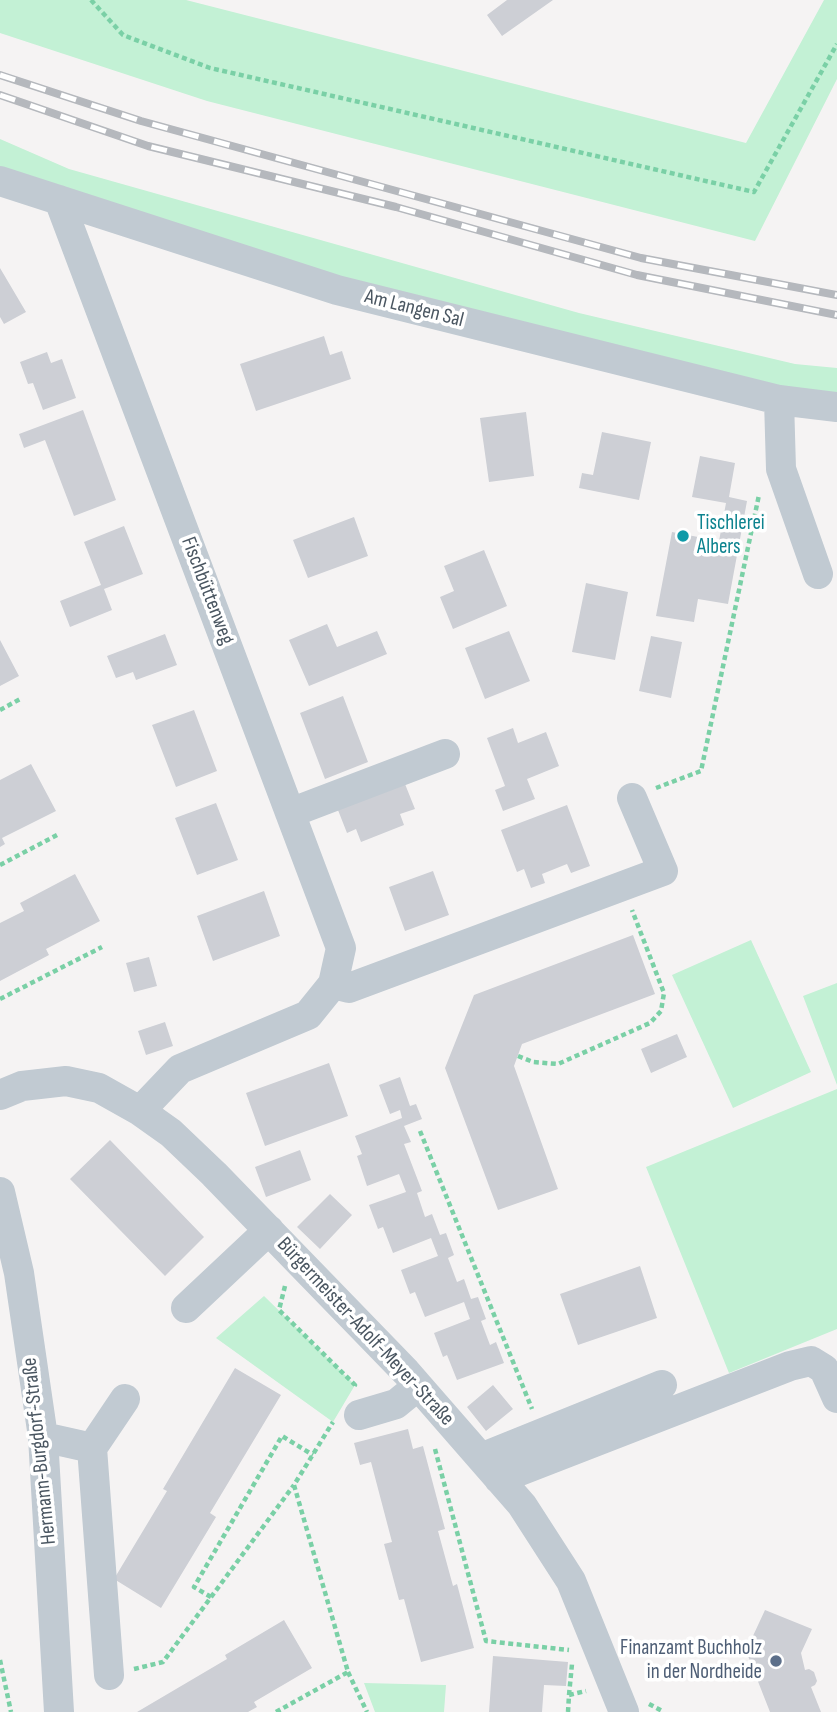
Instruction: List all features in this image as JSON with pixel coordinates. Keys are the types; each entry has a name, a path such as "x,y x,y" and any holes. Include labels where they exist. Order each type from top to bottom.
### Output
{"street":[{"name":"Am Langen Sal","path":"0,181 337,290 779,400 837,407"},
{"name":"Fischbüttenweg","path":"59,200 341,948 333,984 308,1015 180,1069 140,1111"},
{"path":"779,400 781,468 818,575"},
{"path":"290,813 445,754"},
{"path":"333,984 349,988 663,871 632,798"},
{"name":"Bürgermeister-Adolf-Meyer-Straße","path":"0,1095 22,1086 66,1081 99,1088 140,1111 171,1133 294,1255 418,1386 522,1505 570,1581 624,1712"},
{"name":"Hermann-Burgdorf-Straße","path":"0,1192 10,1274 43,1437 59,1712"},
{"path":"186,1308 269,1230"},
{"path":"490,1469 811,1361 824,1369 837,1398"},
{"path":"490,1469 542,1433 662,1385"},
{"path":"349,1407 396,1404 418,1386"},
{"path":"108,1675 92,1448 125,1398"},
{"path":"43,1437 92,1448"}],"path":[{"path":"91,0 123,35 210,68 754,192 837,44"},
{"path":"632,798 701,771 759,493"},
{"path":"0,710 22,698"},
{"path":"0,865 57,835"},
{"path":"518,1056 533,1062 558,1064 650,1023 660,1011 664,993 624,886"},
{"path":"0,999 102,947"},
{"path":"420,1130 542,1433"},
{"path":"108,1675 163,1662 349,1407 355,1385 279,1310 294,1255"},
{"path":"211,1598 194,1587 282,1436 313,1455"},
{"path":"432,1436 486,1641 574,1650"},
{"path":"294,1485 348,1672 367,1712"},
{"path":"0,1660 11,1712"},
{"path":"569,1695 573,1661"},
{"path":"276,1712 348,1672"}],"green space":[{"path":"0,0 186,0 746,143 824,0 837,0 837,79 755,241 207,101 0,33"},
{"path":"0,139 69,169 579,313 795,364 837,368 837,407 779,400 0,181"},
{"path":"751,940 811,1072 733,1108 672,975"},
{"path":"837,983 837,1085 803,996"},
{"path":"837,1089 837,1329 729,1373 646,1167"},
{"path":"264,1296 355,1385 333,1422 216,1338"},
{"path":"364,1683 446,1685 444,1712 375,1712"}],"building":[{"path":"507,0 553,0 502,36 487,15"},
{"path":"0,268 26,312 4,324 0,317"},
{"path":"324,336 330,355 342,351 351,379 256,411 240,364"},
{"path":"47,352 51,363 62,359 76,398 43,410 33,383 28,384 20,362"},
{"path":"83,410 116,500 74,516 45,440 24,448 19,434"},
{"path":"526,412 534,476 489,482 480,418"},
{"path":"602,432 651,442 639,500 579,488 582,473 593,475"},
{"name":"Tischlerei Albers","path":"700,456 735,463 729,497 747,501 728,604 698,599 694,622 656,616 672,532 719,541 726,503 692,497"},
{"path":"354,517 368,556 308,578 293,540"},
{"path":"124,526 143,574 104,589 112,610 70,627 60,601 101,585 84,542"},
{"path":"484,550 507,606 453,629 440,597 454,591 444,566"},
{"path":"586,583 628,592 615,660 572,652"},
{"path":"327,624 337,647 377,631 387,654 309,686 289,640"},
{"path":"509,631 530,681 485,699 465,648"},
{"path":"165,634 177,665 136,680 133,672 116,678 107,656"},
{"path":"651,636 682,642 671,698 639,691"},
{"path":"0,640 19,676 0,686"},
{"path":"343,696 368,762 325,779 300,713"},
{"path":"194,710 217,771 176,787 152,725"},
{"path":"513,728 518,743 546,732 559,766 527,779 535,799 503,811 495,790 505,786 487,738"},
{"path":"31,764 56,811 2,838 5,844 0,847 0,780"},
{"path":"403,779 415,809 400,814 404,825 361,842 356,829 347,833 336,805"},
{"path":"216,803 238,860 197,875 175,818"},
{"path":"567,805 590,866 571,873 567,864 542,874 545,883 531,888 524,869 517,872 501,830"},
{"path":"433,871 449,915 405,931 389,887"},
{"path":"75,874 100,921 46,949 49,955 0,981 0,923 24,911 20,903"},
{"path":"264,891 280,936 213,961 197,916"},
{"path":"633,935 655,994 522,1044 514,1066 558,1189 498,1210 445,1068 474,995"},
{"path":"149,957 157,986 134,992 126,963"},
{"path":"165,1022 173,1046 146,1055 138,1031"},
{"path":"677,1034 687,1057 651,1073 641,1049"},
{"path":"329,1063 348,1116 265,1146 246,1093"},
{"path":"400,1077 410,1106 416,1104 422,1119 404,1126 411,1142 404,1144 422,1191 417,1193 425,1217 432,1214 440,1235 446,1233 454,1255 448,1258 457,1282 464,1279 471,1299 478,1297 486,1319 481,1321 490,1345 496,1342 504,1363 457,1380 447,1355 443,1357 434,1333 470,1319 464,1302 425,1317 415,1292 410,1294 401,1270 438,1256 431,1238 393,1253 383,1227 378,1229 369,1205 406,1192 399,1174 367,1186 357,1156 362,1154 355,1136 402,1118 400,1110 390,1114 379,1085"},
{"path":"110,1140 204,1237 165,1276 70,1179"},
{"path":"300,1150 311,1180 266,1197 255,1167"},
{"path":"330,1194 352,1215 320,1249 297,1227"},
{"path":"640,1266 657,1318 578,1345 560,1294"},
{"path":"235,1368 281,1395 210,1513 216,1517 161,1608 114,1579 167,1491 163,1489"},
{"path":"493,1385 513,1409 486,1431 467,1407"},
{"path":"408,1429 413,1449 423,1446 445,1529 438,1531 453,1586 457,1584 474,1648 421,1662 404,1599 399,1600 384,1544 392,1542 371,1462 360,1465 354,1443"},
{"name":"Finanzamt Buchholz in der Nordheide","path":"765,1610 812,1629 801,1653 805,1670 814,1672 817,1681 811,1687 821,1712 770,1712 746,1651"},
{"path":"284,1620 312,1668 254,1702 257,1707 248,1712 137,1712 227,1659 225,1655"},
{"path":"493,1656 568,1662 566,1686 544,1685 542,1712 489,1712"}],"railway":[{"path":"0,75 141,121 641,258 837,295"},
{"path":"0,95 148,146 396,207 637,275 837,315"}],"place":[{"name":"Tischlerei Albers","path":"683,536"},
{"name":"Finanzamt Buchholz in der Nordheide","path":"776,1661"}]}
